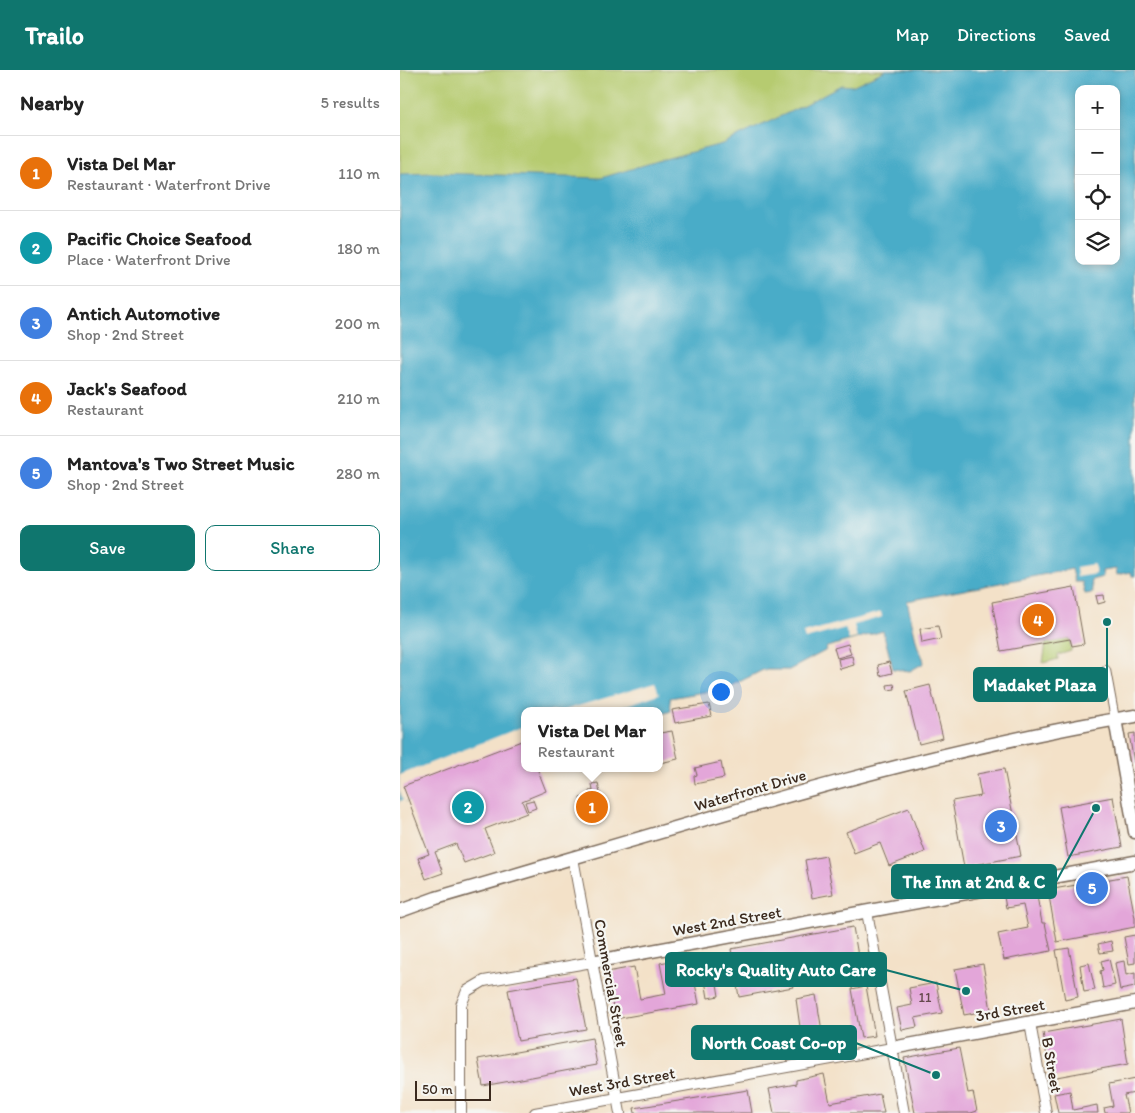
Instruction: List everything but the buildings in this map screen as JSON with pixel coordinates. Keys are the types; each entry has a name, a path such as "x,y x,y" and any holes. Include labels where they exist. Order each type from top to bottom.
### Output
{"street":[{"path":"1106,670 1135,832"},
{"name":"Waterfront Drive","path":"400,911 436,898 874,772 998,742 1135,716"},
{"name":"Commercial Street","path":"573,858 620,1113"},
{"name":"West 2nd Street","path":"592,962 1135,862"},
{"path":"867,912 904,1113"},
{"path":"461,1113 461,1005 467,991 484,981 592,962"},
{"name":"3rd Street","path":"892,1048 1135,1003"},
{"name":"B Street","path":"1030,1022 1046,1113"},
{"name":"West 3rd Street","path":"534,1113 892,1048"}],"green space":[{"path":"400,70 952,70 400,320"},
{"path":"1070,639 1071,651 1058,655 1058,659 1043,663 1046,643"}],"water":[{"path":"886,70 1135,70 1135,576 1132,576 1131,572 1117,575 1116,569 1102,571 1103,577 1091,580 1093,593 1085,594 1082,582 1075,582 1072,569 907,601 918,648 924,663 910,671 893,669 883,631 827,647 825,651 789,670 763,670 727,688 670,698 671,711 663,714 663,707 521,707 521,751 400,804 400,174 434,173 601,178 722,144 796,109 841,85 852,86"}],"pier":[{"path":"1094,564 1096,574 1077,577 1076,567"},
{"path":"881,612 882,617 854,625 857,638 849,640 845,628 805,639 803,633"},
{"path":"655,683 659,694 621,707 575,707"},
{"path":"521,727 521,751 405,802 400,807 400,801 403,800 400,791 400,775"}],"place":[{"name":"Jack's Seafood","path":"1038,620"},
{"name":"Madaket Plaza","path":"1107,622"},
{"name":"Pacific Choice Seafood","path":"468,807"},
{"name":"Vista Del Mar","path":"592,807"},
{"name":"The Inn at 2nd & C","path":"1096,808"},
{"name":"Antich Automotive","path":"1001,826"},
{"name":"Mantova's Two Street Music","path":"1092,888"},
{"name":"Rocky's Quality Auto Care","path":"966,991"},
{"name":"North Coast Co-op","path":"936,1075"}]}
